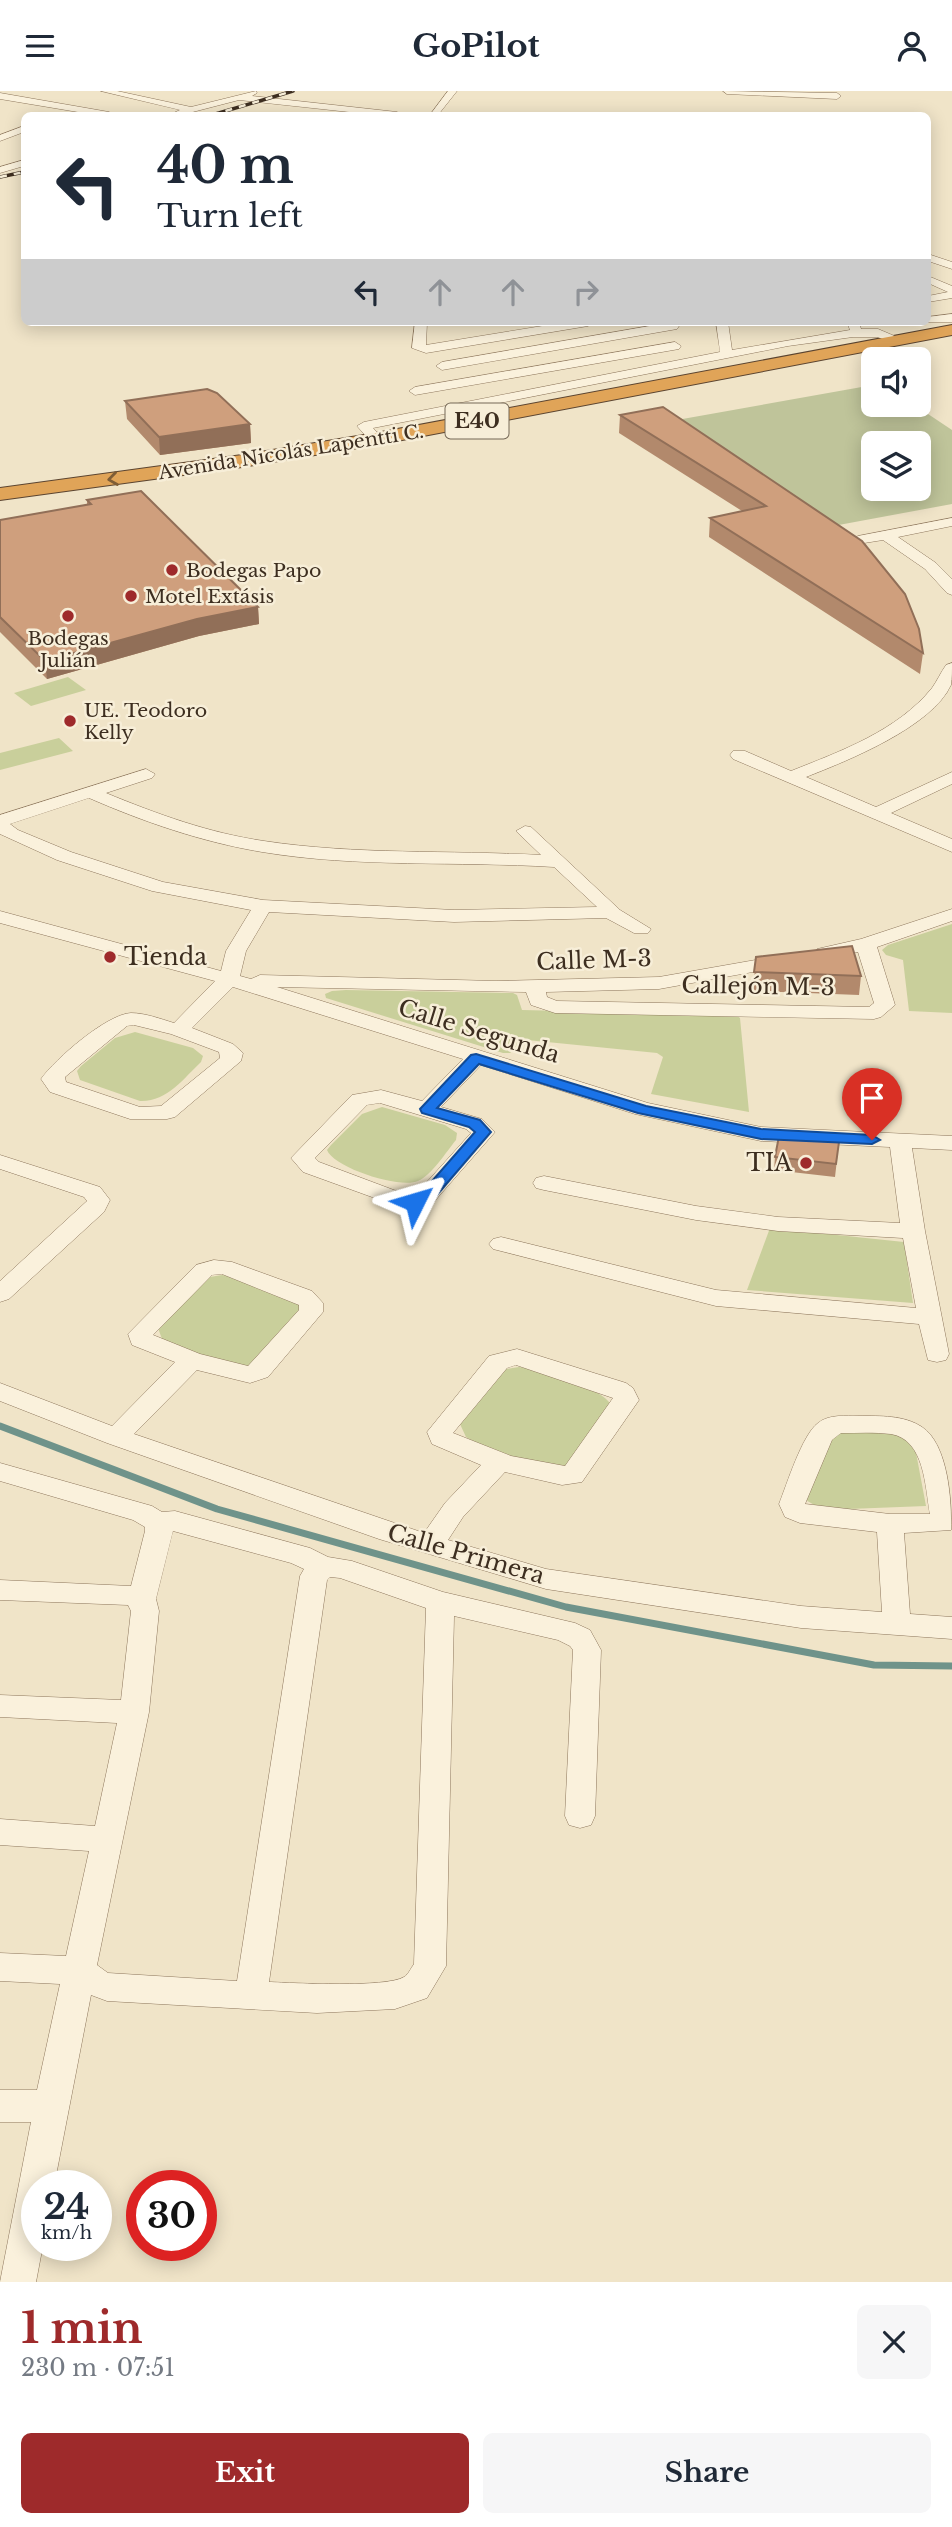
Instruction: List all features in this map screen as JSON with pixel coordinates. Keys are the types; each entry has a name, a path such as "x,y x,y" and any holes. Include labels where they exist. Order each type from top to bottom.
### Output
{"highway":[{"name":"Avenida Nicolás Lapentti C.","path":"0,494 177,471 376,439 678,373 774,364 850,335 898,340 931,328"},
{"name":"Avenida Nicolás Lapentti C.","path":"896,347 931,328"},
{"name":"Avenida Nicolás Lapentti C.","path":"0,513 401,449 861,361"}],"street":[{"path":"9,107 49,91"},
{"path":"105,91 193,110"},
{"path":"185,112 260,91"},
{"path":"436,112 453,91"},
{"path":"727,91 836,98"},
{"path":"73,108 122,94"},
{"path":"150,100 172,94"},
{"path":"0,96 94,112"},
{"path":"238,97 370,112"},
{"path":"12,123 21,126"},
{"path":"0,138 21,128"},
{"path":"0,162 21,162"},
{"path":"931,258 952,266"},
{"path":"931,281 952,292"},
{"path":"931,298 952,292"},
{"path":"931,328 952,318"},
{"path":"421,326 418,348 426,349 465,337 550,326"},
{"path":"442,366 662,326"},
{"path":"673,326 678,373"},
{"path":"722,326 726,354"},
{"path":"788,337 820,348 850,335"},
{"path":"376,439 364,426 650,370 678,373 726,354 788,337 850,335"},
{"path":"465,337 491,358 544,390"},
{"path":"774,364 784,359 789,352 788,337"},
{"path":"415,391 675,346"},
{"path":"650,370 678,373"},
{"path":"858,540 952,522"},
{"path":"886,535 929,564 946,580 952,590"},
{"path":"791,777 846,755 885,735 915,714 950,677"},
{"path":"739,755 952,846"},
{"path":"146,774 0,823 12,834 64,856 159,887 263,906 454,916 610,912 641,929"},
{"path":"875,814 952,777"},
{"path":"92,793 128,809 180,826 263,847 437,859 557,862"},
{"path":"525,831 611,909 610,912"},
{"path":"178,1030 229,979 236,951 263,906"},
{"name":"Calle M-3","path":"229,979 534,986 659,983 730,972 866,944 952,915"},
{"name":"Calle Segunda","path":"2,919 229,979 643,1109 761,1134 952,1143"},
{"name":"Callejón M-3","path":"534,986 538,1001 555,1007 874,1013 885,1005 866,944"},
{"path":"659,983 663,1009"},
{"path":"143,1020 178,1030 232,1053 230,1061 167,1112 138,1114 58,1087 52,1079 57,1072 121,1021 143,1020"},
{"path":"427,1109 476,1058"},
{"path":"381,1096 427,1109 474,1124 484,1132 424,1199 405,1202 311,1167 302,1158 360,1100 381,1096"},
{"path":"900,1141 913,1231 937,1354"},
{"path":"0,1162 92,1192 99,1200 96,1207 0,1294"},
{"path":"544,1183 696,1213 778,1224 913,1231"},
{"path":"501,1244 716,1299 929,1317"},
{"path":"224,1267 303,1296 311,1303 311,1312 259,1371 250,1375 239,1374 192,1360 147,1343 140,1333 204,1270 224,1267"},
{"path":"508,1357 517,1357 617,1389 624,1394 626,1400 573,1475 556,1477 500,1461 447,1442 441,1438 440,1432 498,1362 508,1357"},
{"path":"116,1437 192,1360"},
{"name":"Calle Primera","path":"0,1391 116,1437 389,1532 546,1579 801,1617 952,1629"},
{"path":"839,1425 901,1427 917,1436 927,1446 944,1518 941,1523 928,1525 890,1524 800,1513 794,1510 792,1504 821,1436 828,1428 839,1425"},
{"path":"430,1544 454,1510 500,1461"},
{"path":"0,1472 142,1513 158,1522 175,1521 300,1555 324,1567 342,1569 440,1602 565,1631 580,1638 587,1650 580,1816"},
{"path":"18,2282 51,2106 134,1712 145,1611 142,1599 159,1531 158,1522"},
{"path":"890,1524 897,1624"},
{"path":"251,1996 314,1576 324,1567"},
{"path":"0,1590 128,1595 142,1599"},
{"path":"0,1967 80,1971 94,1982 107,1987 251,1996 388,1997 415,1987 430,1966 440,1602"},
{"path":"0,1706 134,1712"},
{"path":"0,1832 108,1840"},
{"path":"0,2106 51,2106"}],"green space":[{"path":"861,387 861,417 931,416 952,430 952,504 817,529 660,423"},
{"path":"68,677 86,690 31,706 14,693"},
{"path":"59,738 73,751 0,770 0,753"},
{"path":"952,924 952,1013 909,1011 903,960 886,955 882,950 888,945"},
{"path":"332,991 513,993 517,995 522,1010 736,1015 740,1018 749,1112 651,1094 663,1057 657,1053 527,1040 510,1053 503,1053 326,998 325,994"},
{"path":"135,1032 193,1048 203,1056 201,1062 166,1094 150,1100 140,1101 80,1080 77,1071 81,1066 115,1038"},
{"path":"382,1107 445,1125 457,1133 456,1140 438,1163 418,1181 397,1182 368,1175 342,1164 327,1150 362,1114"},
{"path":"770,1228 904,1242 913,1303 747,1290"},
{"path":"222,1275 265,1286 302,1307 252,1366 233,1368 162,1339 158,1328 210,1277"},
{"path":"519,1367 553,1374 580,1384 609,1402 608,1411 566,1467 545,1469 466,1437 460,1424 506,1369"},
{"path":"832,1431 886,1431 914,1442 926,1506 823,1510 804,1499"}],"building":[{"path":"207,389 217,393 250,424 159,437 125,401"},
{"path":"663,407 862,541 905,594 919,629 923,653 710,518 766,506 620,415"},
{"path":"141,491 258,607 197,619 45,661 0,617 0,520 91,504 87,500"},
{"path":"852,946 861,976 754,972 756,957"},
{"path":"779,1136 839,1142 836,1164 775,1157"}],"waterway":[{"path":"0,1426 217,1509 566,1607 874,1665 952,1666"}],"railway":[{"path":"222,112 293,91"},
{"path":"0,177 21,173"}],"place":[{"name":"Bodegas Papo","path":"172,570"},
{"name":"Motel Extásis","path":"131,596"},
{"name":"Bodegas Julián","path":"68,616"},
{"name":"UE. Teodoro Kelly","path":"70,721"},
{"name":"Tienda","path":"110,957"},
{"name":"TIA","path":"806,1163"}],"route":[{"path":"415,1202 424,1199 484,1132 474,1124 427,1109 476,1058 643,1109 761,1134 872,1140"}]}
